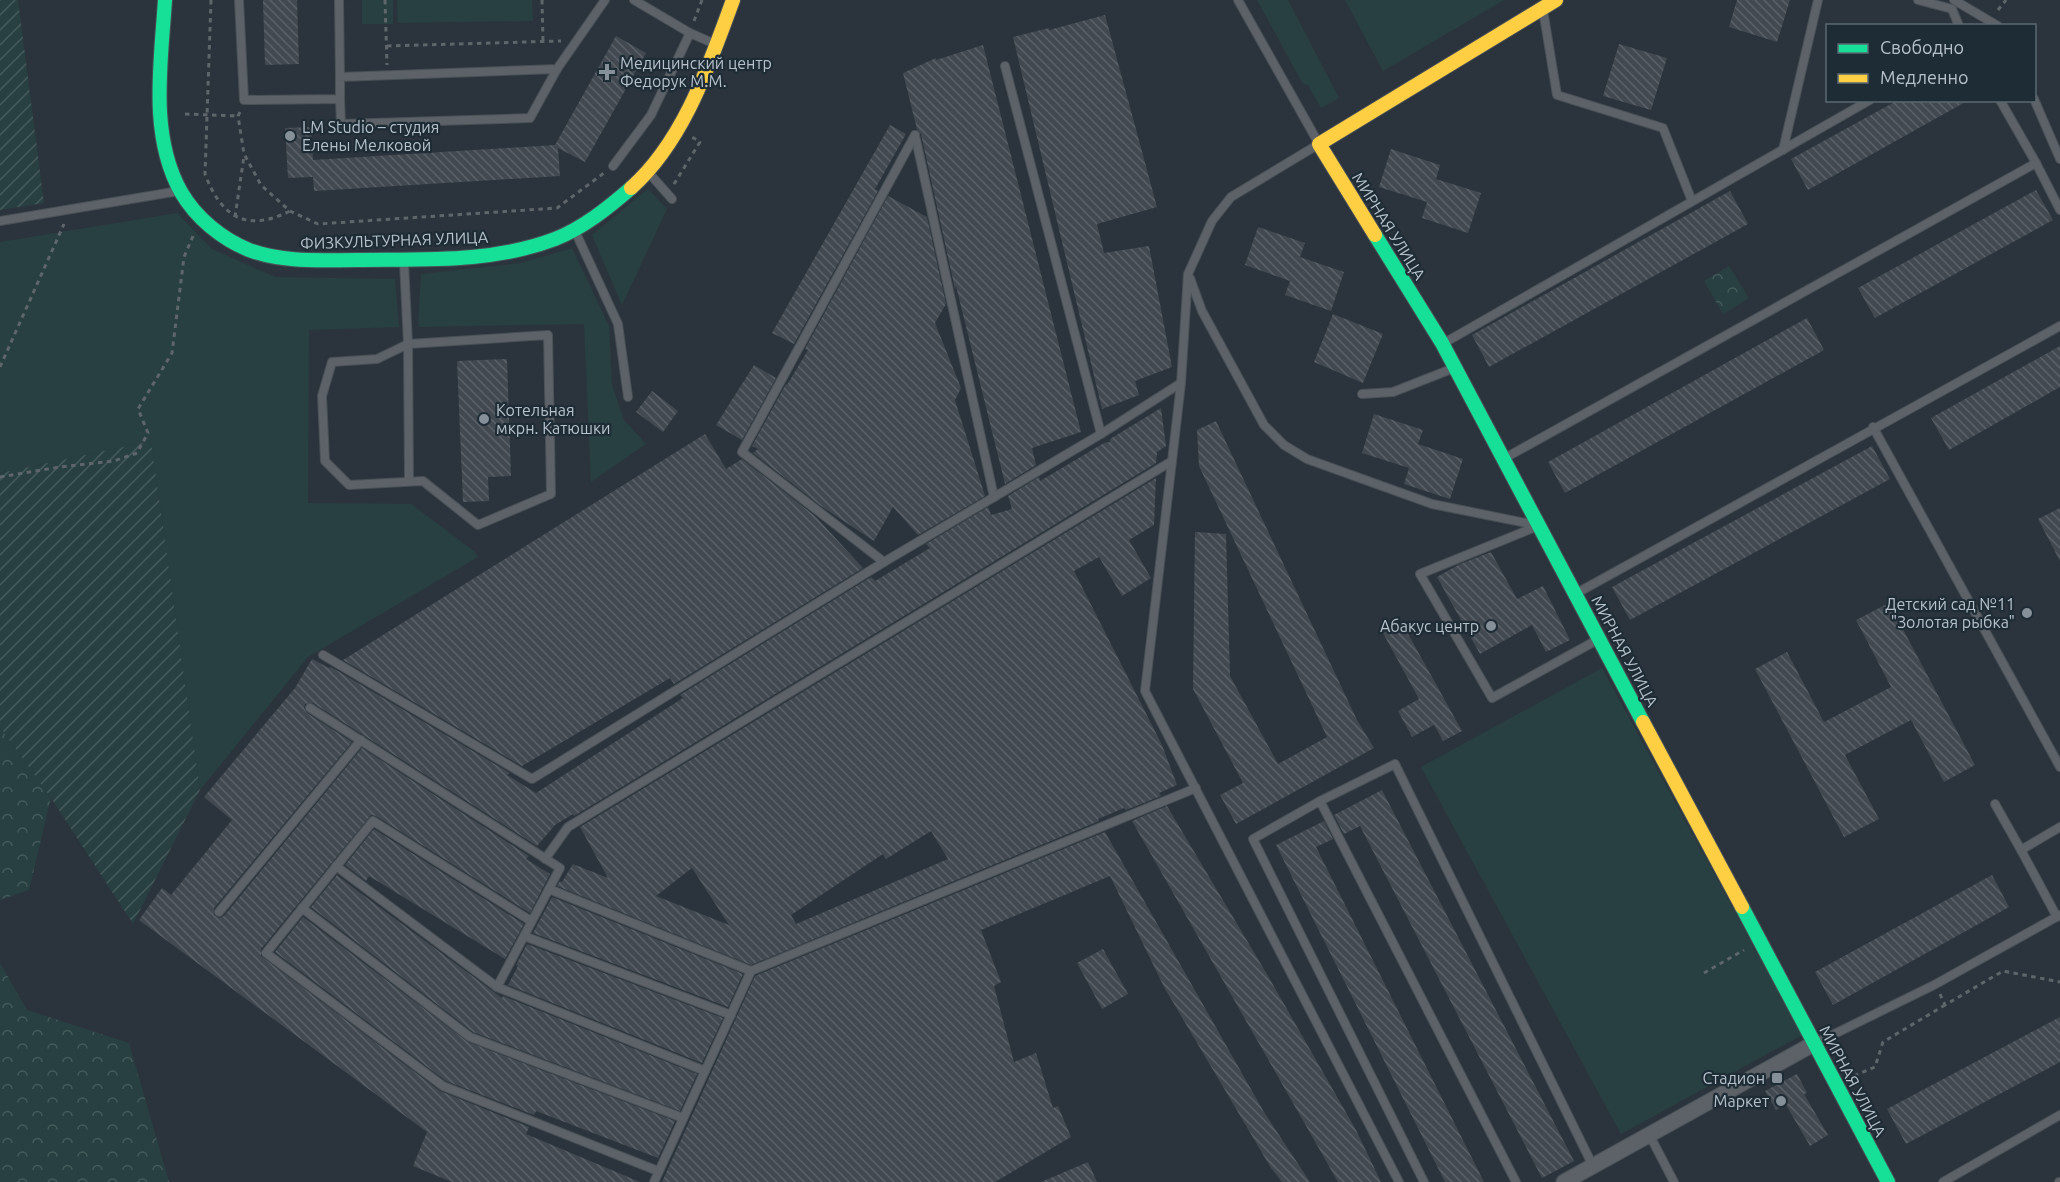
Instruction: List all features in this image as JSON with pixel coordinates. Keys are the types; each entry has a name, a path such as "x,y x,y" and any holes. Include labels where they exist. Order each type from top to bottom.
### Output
{"street":[{"name":"ФИЗКУЛЬТУРНАЯ УЛИЦА","path":"165,0 162,134 181,191 200,218 222,237 260,254 294,261 404,260 489,255 558,238 575,229 648,172 678,128 717,45 733,0"},
{"path":"1320,144 1556,0"},
{"name":"МИРНАЯ УЛИЦА","path":"1320,144 1442,343 1888,1182"},
{"path":"1564,1182 1815,1043"}],"lane":[{"path":"238,0 244,100 340,99"},
{"path":"339,0 341,124 530,118 557,69 605,0"},
{"path":"634,0 690,33 717,45"},
{"path":"1238,0 1320,144 1231,197 1212,221 1188,274 1181,383 1145,691 1399,1182"},
{"path":"1783,150 1818,0"},
{"path":"1918,0 1952,9 1958,24"},
{"path":"1954,0 1995,24"},
{"path":"1543,8 1557,95 1663,128 1692,201"},
{"path":"613,166 651,115 690,33"},
{"path":"1005,66 1101,434"},
{"path":"340,77 557,69"},
{"path":"1442,343 1867,102"},
{"path":"2001,102 2060,210"},
{"path":"2035,102 2060,159"},
{"path":"884,562 742,453 915,135 994,497"},
{"path":"1504,458 2036,163"},
{"path":"648,172 672,199"},
{"path":"0,221 181,191"},
{"path":"575,229 618,324 628,397"},
{"path":"404,260 408,344 409,481"},
{"path":"1188,274 1202,310 1264,425 1284,445 1307,459 1432,504 1539,526"},
{"path":"1575,593 2060,326"},
{"path":"548,335 551,494 478,525 423,481 349,485 325,461 322,396 332,362 377,359 408,344 548,335"},
{"path":"1362,394 1393,392 1455,367"},
{"path":"323,655 532,780 884,562 1101,434 1181,383"},
{"path":"1874,427 2060,767"},
{"path":"545,859 568,826 1172,461"},
{"path":"1539,526 1420,574 1492,698 1599,638"},
{"path":"310,708 560,868 496,987"},
{"path":"219,912 361,740"},
{"path":"1424,1182 1253,839 1320,801 1395,764 1593,1166"},
{"path":"654,1182 751,971 1196,788"},
{"path":"1320,801 1516,1182"},
{"path":"1815,1043 1934,985 2058,916 1995,804"},
{"path":"531,921 373,821 266,952 443,1086 658,1171"},
{"path":"2021,850 2060,827"},
{"path":"336,866 496,987 705,1071"},
{"path":"549,889 751,971"},
{"path":"302,908 470,1037 683,1118"},
{"path":"524,936 731,1015"},
{"path":"1943,1182 2060,1116"},
{"path":"1650,1136 1674,1182"}],"path":[{"path":"211,0 205,174 212,193 235,217 249,221 274,219 290,211"},
{"path":"385,0 387,46 575,41"},
{"path":"542,0 543,42"},
{"path":"690,33 702,0"},
{"path":"235,217 244,154 238,116 244,100"},
{"path":"185,114 238,116"},
{"path":"244,154 261,184 290,211 318,224 557,208 613,166"},
{"path":"0,368 71,208"},
{"path":"0,477 114,461 137,453 148,433 138,410 172,353 184,257 200,218"},
{"path":"1704,973 1753,945"},
{"path":"1847,1080 1875,1067 1883,1042 2003,971 2060,982"},
{"path":"1934,985 1945,1005"}],"green space":[{"path":"0,0 18,0 44,203 0,210"},
{"path":"362,0 393,0 393,24 362,24"},
{"path":"397,0 532,0 533,21 398,23"},
{"path":"1257,0 1288,0 1339,98 1321,108 1308,85 1303,84"},
{"path":"1345,0 1504,0 1383,71"},
{"path":"648,189 667,209 622,305 592,235"},
{"path":"177,213 212,249 275,277 395,279 399,327 309,330 308,503 411,504 475,552 478,557 308,657 200,790 151,441 0,473 0,242"},
{"path":"572,248 609,326 612,385 624,420 646,444 591,482 584,324 418,327 421,274 521,263"},
{"path":"1729,266 1749,298 1723,314 1704,281"},
{"path":"151,441 200,790 133,924 51,798 0,727 0,473"},
{"path":"1602,668 1802,1035 1621,1134 1421,767"},
{"path":"0,727 51,798 29,890 0,900"},
{"path":"0,963 27,1010 129,1043 169,1182 0,1182"}],"building":[{"path":"263,0 297,0 299,64 265,65"},
{"path":"1737,0 1790,0 1777,42 1729,27"},
{"path":"1105,15 1157,207 1097,224 1104,253 1149,246 1172,367 1135,381 1139,395 1102,409 1013,37"},
{"path":"616,36 646,53 585,162 558,148 560,176 314,191 313,177 288,178 285,128 311,127 313,160 555,145"},
{"path":"1619,44 1667,58 1651,110 1603,96"},
{"path":"983,45 1081,432 1032,448 1036,465 1005,484 956,286 955,289 921,134 917,129 903,73 936,58 936,60"},
{"path":"1894,102 1965,102 1808,190 1791,159"},
{"path":"890,125 906,134 875,189 878,191 794,344 772,333"},
{"path":"1391,149 1440,165 1436,179 1481,193 1468,233 1422,218 1427,202 1379,187"},
{"path":"2036,190 2053,220 1875,318 1858,288"},
{"path":"1730,191 1748,224 1489,367 1472,335"},
{"path":"888,196 927,217 946,304 935,323 961,388 955,400 985,496 918,535 893,507 874,541 821,506 753,453 758,449 752,446 786,384 808,350 805,349"},
{"path":"1258,227 1305,243 1300,257 1344,272 1331,311 1285,295 1290,281 1245,265"},
{"path":"1333,314 1383,334 1363,383 1314,362"},
{"path":"1807,318 1824,350 1565,493 1548,462"},
{"path":"2060,346 2060,387 1949,450 1931,418"},
{"name":"Котельная мкрн. Катюшки","path":"507,359 511,476 488,477 489,501 463,502 457,361"},
{"path":"754,365 776,378 742,440 716,425"},
{"path":"652,391 678,411 663,432 636,412"},
{"path":"1161,408 1166,446 1157,452 1156,463 574,816 573,814 555,825 537,846 313,703 305,704 304,708 307,713 352,742 214,908 214,915 219,918 224,916 362,748 529,856 526,859 550,874 530,913 371,815 261,949 261,956 440,1091 529,1127 526,1134 640,1182 452,1182 413,1166 427,1132 139,920 162,888 171,895 232,820 204,797 295,688 312,659 331,667 510,773 507,775 536,793 683,698 680,695 871,577 875,581 930,548 926,544 988,507 991,515 1012,509 1008,496 1039,477 1040,481 1104,443 1110,442 1110,439"},
{"path":"1374,414 1423,430 1418,444 1463,459 1450,499 1404,484 1409,468 1362,453"},
{"path":"1216,421 1357,720 1374,748 1236,824 1220,795 1243,783 1193,689 1195,532 1226,534 1230,676 1278,764 1327,737 1199,466 1197,430"},
{"path":"705,434 726,469 742,459 815,516 863,568 674,684 670,678 522,766 343,660"},
{"path":"1872,446 1890,479 1630,620 1612,587"},
{"path":"1156,478 1154,525 1129,540 1151,578 1122,596 1099,557 1074,571 1162,745 1177,785 1159,793 1161,796 1126,810 1124,808 1098,819 1099,821 751,965 557,886 573,864 608,878 580,827","holes":["931,831 948,859 796,924 791,915 883,854 886,859","692,868 729,925 656,896"]},
{"path":"2060,508 2060,561 2038,519"},
{"path":"1491,552 1517,599 1543,586 1570,640 1546,652 1532,625 1480,654 1437,577 1460,564"},
{"path":"1889,603 1975,765 1944,782 1911,720 1845,755 1879,819 1844,837 1755,669 1787,652 1824,722 1891,687 1856,620"},
{"path":"1402,623 1462,731 1443,741 1434,725 1412,737 1398,711 1419,699 1383,633"},
{"path":"1382,790 1574,1161 1542,1178 1360,826 1344,834 1334,815"},
{"path":"1167,806 1356,1130 1381,1182 1338,1182 1132,821"},
{"path":"1324,821 1333,839 1316,847 1484,1182 1445,1182 1276,845"},
{"path":"374,829 524,924 505,959 369,876 366,881 345,865"},
{"path":"1105,832 1264,1112 1310,1182 1282,1182 1271,1168 1164,987 1110,876 981,930 1001,982 994,986 1014,1062 1036,1053 1053,1108 1058,1106 1071,1137 995,1182 662,1182 755,976"},
{"path":"337,875 502,998 503,996 697,1074 680,1111 473,1032 311,907"},
{"path":"1992,875 2009,907 1833,1005 1815,972"},
{"path":"552,897 743,974 728,1007 533,933"},
{"path":"303,917 468,1042 675,1121 658,1158 536,1111 534,1115 446,1081 275,952"},
{"path":"527,944 723,1018 702,1063 508,985"},
{"path":"1103,949 1128,994 1102,1009 1077,963"},
{"path":"2060,1017 2060,1062 1906,1144 1887,1109"},
{"path":"1797,1074 1807,1093 1804,1094 1828,1135 1810,1146 1786,1105 1776,1110 1765,1091"},
{"path":"1088,1162 1097,1182 1041,1182"}],"traffic: fast":[{"path":"165,0 160,98 164,147 171,170 187,202 202,219 229,240 249,250 289,259 316,260 458,258 507,252 555,239 575,229 595,217 631,188"},
{"path":"1375,235 1442,343 1643,722"},
{"path":"1742,907 1888,1182"}],"traffic: slow":[{"path":"631,188 650,169 680,125 704,76 733,0"},
{"path":"1375,235 1319,144 1556,0"},
{"path":"1643,722 1742,907"}],"place":[{"name":"Медицинский центр Федорук М.М.","path":"607,72"},
{"name":"LM Studio – студия Елены Мелковой","path":"290,136"},
{"name":"Котельная мкрн. Катюшки","path":"484,419"},
{"name":"Детский сад №11 \"Золотая рыбка\"","path":"2027,613"},
{"name":"Абакус центр","path":"1491,626"},
{"name":"Стадион","path":"1777,1078"},
{"name":"Маркет","path":"1781,1101"}]}
